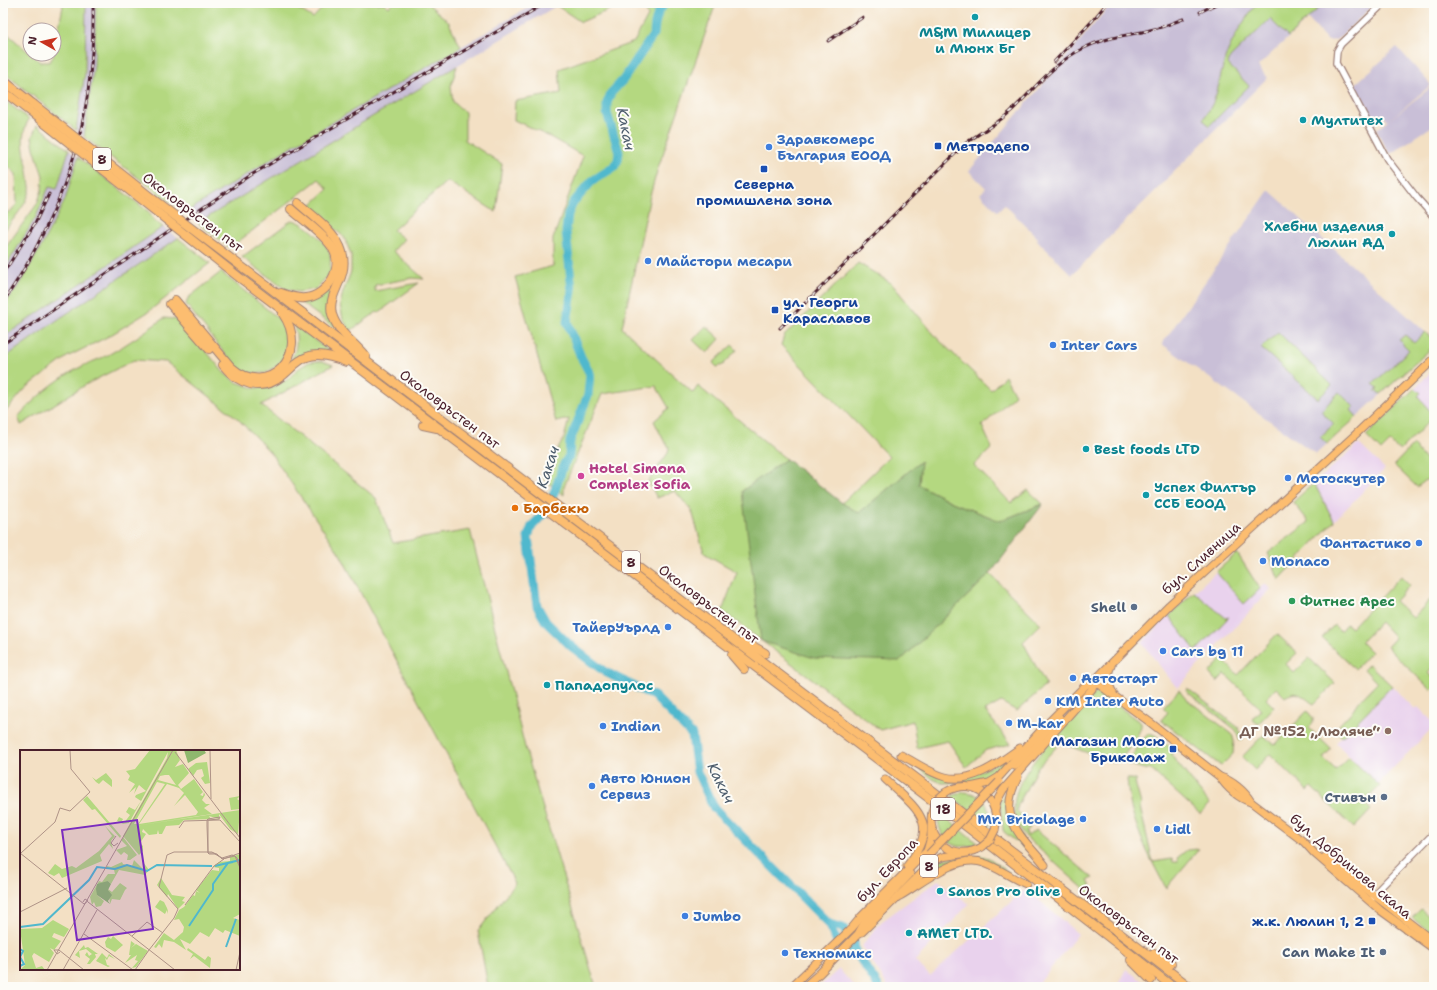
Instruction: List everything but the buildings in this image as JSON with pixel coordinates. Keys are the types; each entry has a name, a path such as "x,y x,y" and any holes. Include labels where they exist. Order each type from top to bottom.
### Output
{"highway":[{"name":"Околовръстен път","path":"3,80 30,107 240,278 958,820 1173,987"},
{"name":"Околовръстен път","path":"3,91 30,107 154,200 703,617 737,641 1190,987"},
{"path":"298,203 331,232 342,247 345,266 333,295 331,303 332,313 335,322 342,331 374,367"},
{"path":"266,285 289,296 306,298 321,292 327,287 334,277 336,256 332,247 291,209"},
{"path":"259,292 283,314 289,322 293,342 285,365 274,374 261,378 246,377 231,367 172,302 230,374 246,383 262,385 270,383 282,376 300,360 310,356 324,355 342,360 355,366"},
{"path":"423,425 440,429"},
{"name":"8","path":"703,617 765,653"},
{"path":"714,635 744,669"},
{"path":"1117,931 1171,964"},
{"path":"1101,932 1151,980"}],"main road":[{"name":"бул. Сливница","path":"970,787 989,783 998,777 1033,738 1086,685 1094,681 1168,605 1356,434 1434,359"},
{"path":"1112,662 1108,679 1114,695"},
{"name":"бул. Сливница","path":"995,810 999,796 1070,713 1092,690 1094,681"},
{"name":"бул. Добринова скала","path":"1094,681 1220,777 1227,779 1248,795 1251,802 1316,850 1434,942"},
{"name":"бул. Сливница","path":"963,819 1052,727 1070,702"},
{"name":"бул. Сливница","path":"1052,727 1070,713"},
{"path":"901,755 945,777 963,778 980,773 998,764 1033,738"},
{"path":"1024,767 1014,785 1011,794 1010,803 1012,820 1019,834 1045,865"},
{"name":"8","path":"885,779 919,812 924,829 920,846 898,880"},
{"path":"967,853 954,851 945,847 935,836 931,826 931,818 933,808 938,799 946,792 954,788 970,787 987,796 995,810"},
{"name":"8","path":"967,853 982,847 990,840 995,830 997,820 995,810"},
{"name":"бул. Европа","path":"804,987 839,955 858,934 866,920 963,819"},
{"name":"бул. Европа","path":"791,987 852,928 861,917 927,851 931,837 931,826"},
{"name":"бул. Добринова скала","path":"1304,842 1314,853 1364,897 1434,949"},
{"name":"бул. Европа","path":"858,934 865,931 937,859 967,853"},
{"path":"900,896 945,868 968,861 983,862 1026,884"},
{"name":"бул. Европа","path":"852,928 866,920"}],"street":[{"path":"1384,3 1341,44 1337,51 1336,63 1387,159 1417,198 1434,217"},
{"path":"1372,903 1374,895 1434,833"},
{"path":"1364,897 1374,895"}],"shaded area":[{"path":"86,3 96,3 97,23 94,65 84,137 76,130 85,73"},
{"path":"536,3 561,3 198,223 185,213 287,149"},
{"path":"1112,3 1369,3 1373,6 1336,40 1328,41 1308,19 1258,66 1267,78 1072,275 1005,205 997,211 980,194 986,188 969,171"},
{"path":"1397,47 1431,85 1388,121 1384,117 1373,126 1351,88"},
{"path":"1434,85 1434,125 1390,154 1376,130"},
{"path":"69,150 78,157 65,200 41,247 17,288 3,306 3,269 7,265 36,217 49,186 57,189"},
{"path":"1269,190 1434,340 1434,346 1316,454 1162,344"},
{"path":"163,227 178,238 3,359 3,337"},
{"path":"1434,369 1434,416 1418,396 1421,393 1415,388"},
{"path":"1359,444 1385,469 1334,521 1314,483"},
{"path":"1216,572 1244,604 1265,583 1271,589 1177,688 1142,643 1171,613"},
{"name":"ДГ №152 „Люляче“","path":"1392,686 1415,709 1418,707 1434,723 1434,726 1378,784 1336,743"},
{"path":"938,880 969,904 915,961 930,976 1024,890 1033,895 1078,934 1036,987 888,987 862,946 881,922"},
{"path":"839,969 855,987 819,987"},
{"path":"1126,969 1150,987 1116,987"}],"green space":[{"path":"60,3 86,3 85,73 76,130 3,72 3,30 22,46 22,62 62,62 62,22 60,22 63,6"},
{"path":"96,3 289,3 313,18 327,3 384,3 389,7 392,3 427,3 448,21 461,47 287,149 185,213 84,137 94,65"},
{"path":"561,3 625,3 581,22 557,6"},
{"path":"630,3 716,3 657,171 650,196 622,328 693,393 698,386 786,459 742,491 900,661 990,574 1041,624 1023,642 1046,685 1017,711 1001,702 985,711 1011,744 986,750 966,767 948,741 917,748 913,721 880,730 722,611 737,572 704,553 692,511 675,491 657,498 648,481 668,453 669,447 664,441 654,421 669,408 656,386 602,394 564,487 564,495 543,477 564,438 569,419 556,422 515,277 553,266 553,239 583,156 550,137 514,120 515,101 561,93 559,69 634,42 648,16 644,5"},
{"path":"1257,3 1324,3 1288,37 1270,19 1230,58 1228,64 1249,86 1209,126 1203,119 1209,111 1216,96 1226,56 1240,28"},
{"path":"457,66 451,86 453,102 465,112 465,140 502,164 496,212 447,181 393,230 404,239 393,251 424,279 412,278 375,285 375,291 419,283 378,313 377,312 350,331 343,319 340,305 343,292 351,272 351,254 344,237 312,210 311,205 328,189 319,179 230,248 198,223 370,118"},
{"path":"3,99 29,119 25,127 23,141 30,191 18,213 3,233 3,209 9,213 17,204 16,174 3,161"},
{"path":"37,125 69,150 57,189 49,187 36,217 7,265 3,269 3,251 37,204 42,190 43,176 32,137"},
{"path":"78,157 149,212 153,219 163,227 3,337 3,306 17,288 41,247 65,200"},
{"path":"292,220 309,228 320,238 330,254 330,273 316,289 299,292 285,289 242,257"},
{"path":"178,238 210,263 148,312 109,336 67,357 26,388 6,411 3,407 3,359"},
{"path":"858,263 891,283 938,339 991,390 1005,376 1015,395 982,426 992,448 974,465 1011,503 1028,490 1043,504 1000,521 952,502 919,485 920,462 859,513 842,503 889,457 781,345 784,336"},
{"path":"221,272 284,323 288,347 284,361 266,373 249,373 235,367 186,304 188,298"},
{"path":"339,278 331,292 328,304 330,315 338,330 300,302 329,290"},
{"path":"164,318 174,319 183,323 224,373 236,382 254,388 272,387 287,380 298,369 309,362 322,361 333,365 261,405 376,498 393,543 470,530 526,751 596,987 488,987 478,931 515,883 340,554 270,452 237,418 166,362 134,360 87,384 21,425 18,417 31,403 53,384 81,367 115,351"},
{"path":"294,325 335,355 317,351 311,352 301,355 290,363 296,344"},
{"path":"706,326 720,339 707,353 693,340"},
{"path":"1278,332 1332,385 1318,399 1261,348"},
{"path":"1425,332 1434,340 1434,346 1381,394 1375,391 1378,388 1373,384 1409,350 1399,340 1405,335 1414,343"},
{"path":"732,345 737,350 723,365 717,367 713,363"},
{"path":"1415,388 1421,393 1418,396 1434,416 1400,451 1390,442 1381,451 1366,436"},
{"path":"1339,392 1354,407 1351,410 1357,417 1327,444 1320,437 1334,424 1321,411"},
{"path":"1413,445 1429,465 1434,462 1434,474 1417,487 1394,465"},
{"path":"786,459 842,503 859,513 921,461 919,485 952,502 1000,521 1043,504 990,574 900,661 814,658 761,641 742,491"},
{"path":"1314,483 1334,521 1279,580 1268,553 1309,522 1293,502"},
{"path":"1237,553 1260,589 1244,604 1216,572"},
{"path":"1401,576 1410,585 1395,601 1413,618 1431,599 1434,602 1434,667 1428,673 1434,678 1434,687 1431,690 1387,647 1395,638 1380,622 1361,642 1371,652 1355,669 1322,638 1334,625 1340,631 1346,624 1351,628"},
{"path":"1194,592 1226,618 1229,617 1196,651 1169,616"},
{"path":"1277,634 1297,653 1286,664 1294,673 1309,658 1335,683 1314,704 1301,695 1294,693 1285,697 1276,688 1266,699 1274,707 1258,724 1252,719 1261,709 1225,674 1217,682 1209,673 1222,659 1238,675"},
{"path":"1369,664 1392,686 1342,737 1337,732 1342,727 1339,725 1377,683 1364,669"},
{"path":"1187,688 1239,728 1243,740 1240,741 1236,730 1186,691"},
{"path":"1179,690 1184,697 1232,734 1234,741 1233,754 1221,766 1161,720 1168,712 1163,707"},
{"path":"1099,692 1141,723 1139,732 1132,744 1117,762 1113,762 1063,744 1059,744 1037,768 1018,805 1017,810 1029,824 1030,827 1026,832 1028,836 1036,830 1093,878 1088,881 1095,893 1092,896 1027,838 1020,829 1016,820 1014,804 1019,786 1036,758 1073,715 1094,694"},
{"path":"1307,711 1313,718 1313,723 1309,728 1331,749 1323,758 1336,770 1349,757 1380,786 1364,802 1371,810 1354,828 1311,787 1308,791 1270,754 1255,770 1242,757 1263,735 1275,745"},
{"path":"1149,733 1155,735 1174,750 1171,755 1210,804 1200,814 1149,768 1147,770 1128,764 1129,760"},
{"path":"1013,756 993,779 980,782 942,783 933,779 919,768 959,781"},
{"path":"1127,779 1137,781 1135,782 1153,862 1172,859 1173,862 1178,862 1177,858 1187,850 1199,849 1166,888 1141,839 1137,828 1131,807"},
{"path":"1011,783 1008,805 1028,851 1003,830 1000,802"},
{"path":"964,792 976,795 985,803 990,814 990,827 951,796"},
{"path":"938,812 978,843 969,846 961,846 954,845 948,841 943,836 940,829"},
{"path":"982,856 989,858 1010,873 973,858 916,883 935,863 943,859"},
{"path":"1421,909 1434,921 1434,935 1412,918"}],"waterway":[{"name":"Какач","path":"665,3 658,13 654,34 623,80 611,93 607,103 607,113 619,152 618,160 614,167 592,181 573,203 568,214 566,231 572,291 567,322 581,357 590,374 588,395 570,441 569,456 564,464 548,510 532,526 528,537 537,606 546,622 572,647 605,672 654,696 692,735 697,772 714,808 829,924 838,942 850,950 855,951"},
{"name":"Какач","path":"829,924 843,928 854,943 855,951 879,987"}],"railway":[{"path":"3,302 18,280 43,234 69,171 79,139 86,107 90,74 93,39 93,3"},
{"path":"3,344 251,175 546,3"},
{"path":"1054,62 1107,3"},
{"path":"1200,12 1218,3"},
{"path":"828,41 863,17"},
{"path":"780,328 965,144 1005,116 1063,61 1093,44 1158,28 1183,19"},
{"path":"3,272 35,223 49,194"}],"place":[{"name":"М&M Mилицер и Мюнх Бг","path":"975,17"},
{"name":"Мултитех","path":"1303,120"},
{"name":"Метродепо","path":"938,146"},
{"name":"Здравкомерс България ЕООД","path":"769,147"},
{"name":"Северна промишлена зона","path":"764,169"},
{"name":"Хлебни изделия Люлин АД","path":"1392,234"},
{"name":"Майстори месари","path":"648,261"},
{"name":"ул. Георги Караславов","path":"775,310"},
{"name":"Inter Cars","path":"1053,345"},
{"name":"Best foods LTD","path":"1086,449"},
{"name":"Hotel Simona Complex Sofia","path":"581,476"},
{"name":"Мотоскутер","path":"1288,478"},
{"name":"Успех Филтър ССБ ЕООД","path":"1146,495"},
{"name":"Барбекю","path":"515,508"},
{"name":"Фантастико","path":"1419,543"},
{"name":"Monaco","path":"1263,561"},
{"name":"Фитнес Арес","path":"1292,601"},
{"name":"Shell","path":"1134,607"},
{"name":"ТайерУърлд","path":"668,627"},
{"name":"Cars bg 11","path":"1163,651"},
{"name":"Автостарт","path":"1073,678"},
{"name":"Пападопулос","path":"547,685"},
{"name":"KM Inter Auto","path":"1048,701"},
{"name":"M-kar","path":"1009,723"},
{"name":"Indian","path":"603,726"},
{"name":"ДГ №152 „Люляче“","path":"1388,731"},
{"name":"Магазин Мосю Бриколаж","path":"1173,749"},
{"name":"Авто Юнион Сервиз","path":"592,786"},
{"name":"Стивън","path":"1384,797"},
{"name":"Mr. Bricolage","path":"1083,819"},
{"name":"Lidl","path":"1157,829"},
{"name":"Sanos Pro olive","path":"940,891"},
{"name":"Jumbo","path":"685,916"},
{"name":"ж.к. Люлин 1, 2","path":"1372,921"},
{"name":"AMET LTD.","path":"909,933"},
{"name":"Can Make It","path":"1383,952"},
{"name":"Техномикс","path":"785,953"}]}
